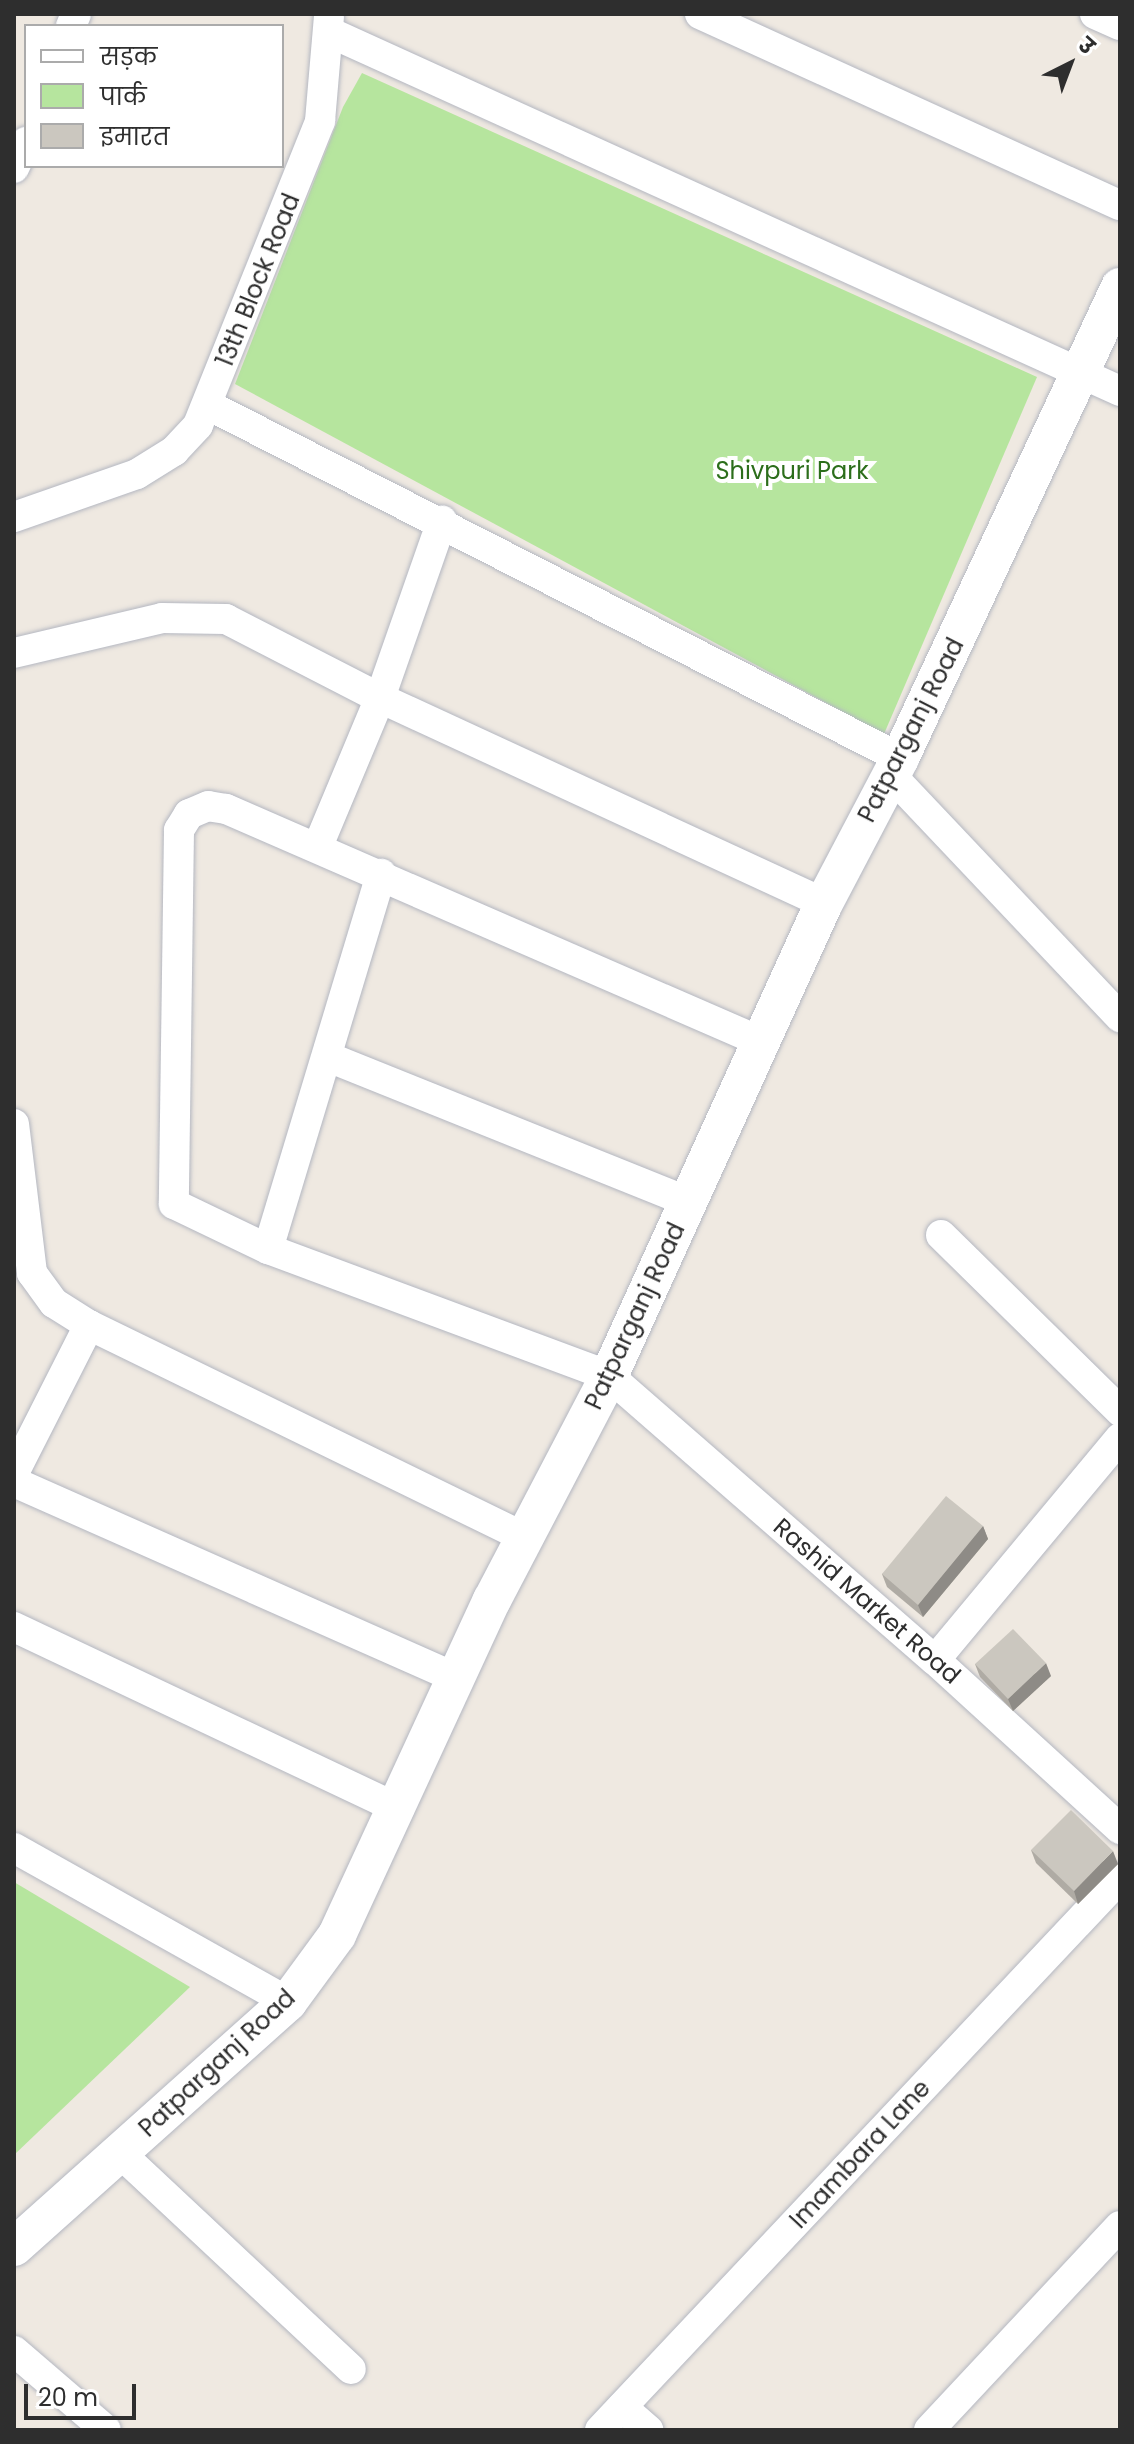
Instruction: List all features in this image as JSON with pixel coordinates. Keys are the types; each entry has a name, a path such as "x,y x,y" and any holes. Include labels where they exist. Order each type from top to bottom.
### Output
{"street":[{"path":"700,14 1120,205"},
{"path":"1095,14 1120,25"},
{"path":"329,23 1120,391"},
{"name":"13th Block Road","path":"14,517 137,474 185,441 208,405 320,121 329,23"},
{"path":"14,168 24,146"},
{"name":"Patparganj Road","path":"14,2247 288,2002 337,1935 399,1809 524,1537 609,1376 764,1043 824,903 895,766 1120,287"},
{"path":"208,405 442,521 895,766 1120,1017"},
{"path":"318,846 380,698 442,521"},
{"path":"14,653 162,618 204,616 226,619 380,698 824,903"},
{"path":"609,1376 268,1249 180,1211 170,1196 179,830 189,814 208,806 318,846 764,1043"},
{"path":"268,1249 381,874"},
{"path":"328,1057 689,1202"},
{"path":"14,1124 32,1273 54,1303 89,1325 524,1537"},
{"path":"941,1235 1120,1411"},
{"path":"14,1473 89,1325"},
{"name":"Rashid Market Road","path":"609,1376 935,1660 1120,1829"},
{"path":"935,1660 1120,1438"},
{"path":"14,1482 458,1679"},
{"path":"14,1627 399,1809"},
{"path":"14,1848 288,2002"},
{"name":"Imambara Lane","path":"600,2430 1120,1878"},
{"path":"120,2153 351,2369"},
{"path":"929,2430 1120,2226"},
{"path":"14,2351 106,2430"},
{"path":"622,2407 648,2430"}],"green space":[{"name":"Shivpuri Park","path":"362,73 1037,377 884,734 235,384 343,107"},
{"path":"14,1882 190,1987 14,2155"}],"building":[{"path":"946,1496 983,1526 918,1605 882,1574"},
{"path":"1013,1629 1046,1663 1008,1699 975,1664"},
{"path":"1071,1810 1113,1851 1074,1891 1031,1850"}]}
